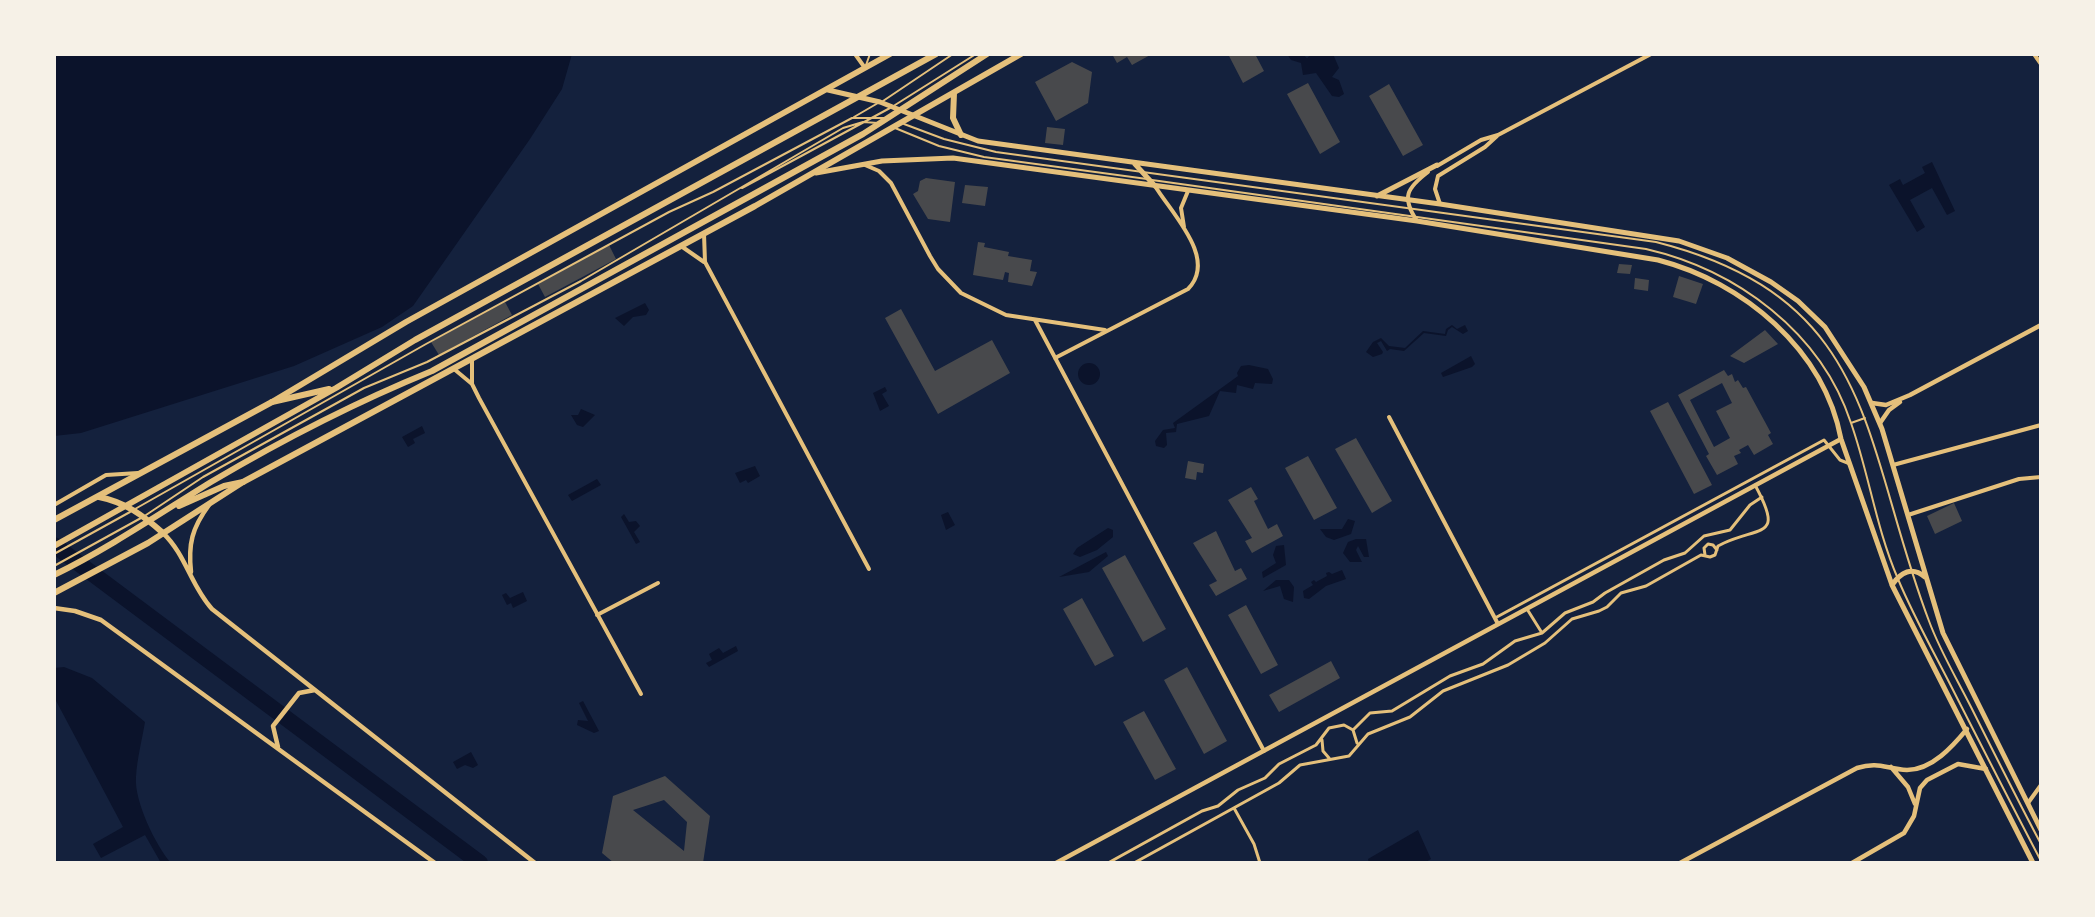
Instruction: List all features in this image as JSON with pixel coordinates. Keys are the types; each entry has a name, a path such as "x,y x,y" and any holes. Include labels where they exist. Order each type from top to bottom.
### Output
{"main road":[{"path":"54,520 272,402 406,322 890,54"},
{"path":"54,546 130,508 426,334 936,54"},
{"path":"54,575 101,550 212,482 315,425 371,396 432,371 881,123 987,54"},
{"path":"54,593 164,533 215,497 816,173 1021,54"},
{"path":"828,90 880,102 961,135 997,144 1440,204 1678,241 1727,258 1771,282 1814,315 1855,369 1880,423 1948,644 2041,830"},
{"path":"954,93 953,118 961,135"},
{"path":"816,173 864,165 944,157 1188,191 1415,219 1658,260 1694,270 1720,283 1772,321 1819,377 1832,402 1841,439 1852,464 1892,585 1988,769 2033,863"},
{"path":"1133,163 1155,186"},
{"path":"1377,196 1437,165"},
{"path":"272,402 336,388"},
{"path":"172,507 224,486 243,482"},
{"path":"99,497 130,508 164,533"},
{"path":"1892,585 1897,578 1913,570 1926,578"}],"street":[{"path":"855,54 865,68"},
{"path":"1415,219 1409,208 1408,200 1412,185 1437,165 1481,140 1498,135 1651,54"},
{"path":"2034,54 2041,64"},
{"path":"1440,204 1435,189 1438,176 1485,147 1498,135"},
{"path":"864,165 879,171 891,183 938,269 961,293 996,312 1105,330"},
{"path":"1055,358 1105,330 1188,289 1194,282 1199,271 1199,261 1184,231 1155,186"},
{"path":"1184,231 1181,208 1188,191"},
{"path":"704,234 705,262 869,568"},
{"path":"681,246 705,262"},
{"path":"1035,320 1264,751"},
{"path":"1872,404 1886,405 1910,395 2041,325"},
{"path":"472,359 472,384"},
{"path":"454,369 472,384 640,694"},
{"path":"1880,423 1889,410 1910,395"},
{"path":"1389,417 1498,624"},
{"path":"1893,465 2041,425"},
{"path":"1056,863 1841,439"},
{"path":"1495,618 1824,440 1844,464 1852,464"},
{"path":"54,505 106,475 144,473"},
{"path":"1908,515 2019,479 2041,477"},
{"path":"1705,555 1710,558 1716,555 1717,550 1724,543 1753,535 1767,525 1769,512 1755,485"},
{"path":"191,575 189,550 191,534 215,497"},
{"path":"1353,730 1370,713 1392,711 1403,702 1450,676 1483,664 1515,641 1542,633 1565,613 1593,602 1605,592 1664,560 1685,553 1704,536 1730,530 1750,505 1762,497"},
{"path":"164,533 177,548 198,591 212,609 535,863"},
{"path":"1705,555 1704,548 1708,544 1713,544 1717,550"},
{"path":"1134,863 1279,783 1295,768 1329,758 1337,760 1348,756 1357,744 1380,728 1410,717 1443,691 1488,674 1536,649 1572,619 1607,607 1621,592 1646,586 1705,555"},
{"path":"597,615 658,583"},
{"path":"54,608 75,611 101,620 435,863"},
{"path":"1527,608 1542,633"},
{"path":"278,749 273,731 276,720 299,693 315,690"},
{"path":"1108,863 1202,811 1218,806 1238,790 1265,778 1279,764 1322,739 1329,728 1337,725 1353,730"},
{"path":"1680,863 1857,768 1869,764 1908,770 1928,763 1952,747 1967,729"},
{"path":"1353,730 1357,744"},
{"path":"1322,739 1323,751 1329,758"},
{"path":"1852,863 1904,833 1910,825 1923,784 1937,773 1966,763 1988,769"},
{"path":"1890,766 1908,787 1916,807"},
{"path":"2027,804 2041,785"},
{"path":"1234,808 1254,844 1260,863"}],"lane":[{"path":"865,68 870,54"},
{"path":"54,554 130,508 440,336 648,223 852,118 953,54"},
{"path":"54,566 143,517 203,477 364,388 422,365 504,323 734,193 867,122 976,54"},
{"path":"852,118 875,116 888,118 952,142 996,152 1656,242 1709,257 1767,288 1811,326 1840,365 1866,417 1933,631 2041,844"},
{"path":"734,193 752,179 843,128 867,122 881,123 939,146 984,157 1415,219 1646,249 1685,260 1712,271 1748,292 1802,338 1826,370 1851,423 1873,508 1897,578 2041,861"},
{"path":"1851,423 1866,417"}],"water":[{"path":"54,54 572,54 562,89 530,139 413,306 382,327 294,366 81,433 54,436"},
{"path":"1287,54 1302,54 1307,58 1312,54 1333,54 1339,68 1332,77 1339,80 1344,94 1339,97 1332,96 1316,73 1303,75 1301,63 1291,60"},
{"path":"1932,162 1955,211 1947,215 1932,188 1910,200 1925,227 1917,232 1889,185 1900,179 1903,185 1925,173 1922,167"},
{"path":"645,303 649,310 646,315 633,317 624,326 615,318"},
{"path":"1452,325 1457,329 1465,325 1468,331 1463,334 1452,327 1446,336 1424,333 1404,351 1390,349 1387,351 1381,341 1377,343 1382,354 1373,357 1366,352 1373,342 1381,338 1389,346 1405,348 1423,331 1445,334 1446,329"},
{"path":"1471,356 1475,364 1472,367 1443,377 1441,373"},
{"path":"1089,363 1097,366 1100,374 1097,382 1089,385 1081,382 1078,374 1081,366"},
{"path":"1249,365 1268,369 1273,379 1272,384 1255,383 1253,389 1237,385 1236,393 1220,391 1209,416 1177,424 1176,432 1166,433 1167,445 1164,448 1156,446 1155,441 1163,430 1175,428 1173,423 1238,376 1237,373 1241,366"},
{"path":"885,387 887,391 882,394 889,406 880,411 873,393"},
{"path":"581,409 595,415 583,427 577,425 571,415 578,415"},
{"path":"422,426 425,433 413,439 415,443 408,447 402,437"},
{"path":"755,466 760,476 748,483 746,480 740,483 735,473"},
{"path":"597,479 601,485 572,501 568,495"},
{"path":"948,512 955,525 946,530 941,515"},
{"path":"624,514 629,522 636,521 640,526 634,532 640,542 636,544 621,517"},
{"path":"1348,519 1355,521 1351,534 1334,540 1326,537 1320,529 1342,529"},
{"path":"1108,528 1113,530 1113,537 1097,550 1080,557 1073,554 1077,548"},
{"path":"1366,539 1369,557 1364,557 1358,546 1356,550 1362,562 1350,562 1343,553 1348,542"},
{"path":"1284,545 1286,565 1263,578 1262,572 1276,563 1273,555 1276,546"},
{"path":"1106,552 1108,556 1089,572 1059,577"},
{"path":"1342,570 1346,579 1326,586 1309,599 1304,598 1303,591 1313,585 1311,582 1327,576 1326,573 1332,574"},
{"path":"1276,580 1289,580 1294,587 1293,602 1284,599 1280,586 1263,591"},
{"path":"523,592 527,601 513,608 511,603 507,605 502,595 506,593 510,598"},
{"path":"736,646 738,651 709,667 706,663 712,660 709,654 719,648 723,653"},
{"path":"64,667 92,678 145,722 137,763 136,787 147,823 171,863 161,863 145,835 101,858 93,844 123,827 54,697 54,668"},
{"path":"583,701 599,731 594,733 577,725 578,720 588,721 579,703"},
{"path":"471,752 478,765 473,768 465,765 457,769 453,762"},
{"path":"1418,830 1431,859 1424,863 1369,863 1368,859"}],"building":[{"path":"1112,54 1152,54 1132,65 1127,57 1117,63"},
{"path":"1228,54 1255,54 1264,71 1243,83"},
{"path":"1072,62 1092,72 1088,103 1056,121 1035,82"},
{"path":"1308,83 1340,142 1320,154 1287,94"},
{"path":"1389,84 1423,145 1403,156 1369,96"},
{"path":"1047,127 1065,129 1063,145 1045,143"},
{"path":"926,178 955,182 950,222 928,219 913,194 918,191 920,181"},
{"path":"965,185 988,187 985,206 962,203"},
{"path":"978,242 985,243 984,247 1009,252 1008,256 1032,260 1030,271 1037,272 1032,286 1008,282 1009,273 1005,272 1003,280 973,275"},
{"path":"609,245 616,259 545,297 538,284"},
{"path":"1619,264 1632,265 1630,274 1617,273"},
{"path":"1679,276 1703,284 1696,304 1673,297"},
{"path":"1635,278 1649,280 1648,291 1634,289"},
{"path":"505,302 512,315 439,355 431,342"},
{"path":"901,309 935,371 992,340 1010,373 938,414 885,318"},
{"path":"1765,330 1778,344 1744,363 1730,356"},
{"path":"1724,370 1728,376 1732,374 1735,382 1738,380 1743,388 1746,387 1771,433 1768,435 1773,444 1754,455 1748,445 1739,450 1741,453 1734,456 1738,464 1717,475 1706,456 1709,454 1678,395","holes":["1722,383 1732,403 1716,411 1730,438 1714,447 1690,400"]},
{"path":"1668,402 1712,485 1694,494 1650,411"},
{"path":"1356,438 1392,501 1372,513 1335,449"},
{"path":"1308,456 1337,508 1314,520 1285,468"},
{"path":"1188,461 1204,464 1203,473 1197,472 1196,480 1185,478"},
{"path":"1251,487 1258,499 1254,501 1268,529 1277,524 1283,536 1252,553 1245,541 1252,538 1228,500"},
{"path":"1954,503 1962,521 1935,534 1927,516"},
{"path":"1216,531 1235,571 1241,568 1247,579 1216,596 1209,585 1217,581 1193,543"},
{"path":"1125,555 1166,629 1143,642 1102,568"},
{"path":"1082,598 1114,656 1095,666 1063,609"},
{"path":"1246,605 1278,665 1261,674 1228,615"},
{"path":"1331,661 1340,678 1279,712 1269,695"},
{"path":"1187,667 1227,741 1204,754 1164,680"},
{"path":"1144,711 1176,769 1155,780 1123,722"},
{"path":"665,776 710,816 703,863 614,863 602,853 613,796","holes":["664,800 687,822 684,851 633,810"]}],"waterway":[{"path":"54,545 480,863"}]}
